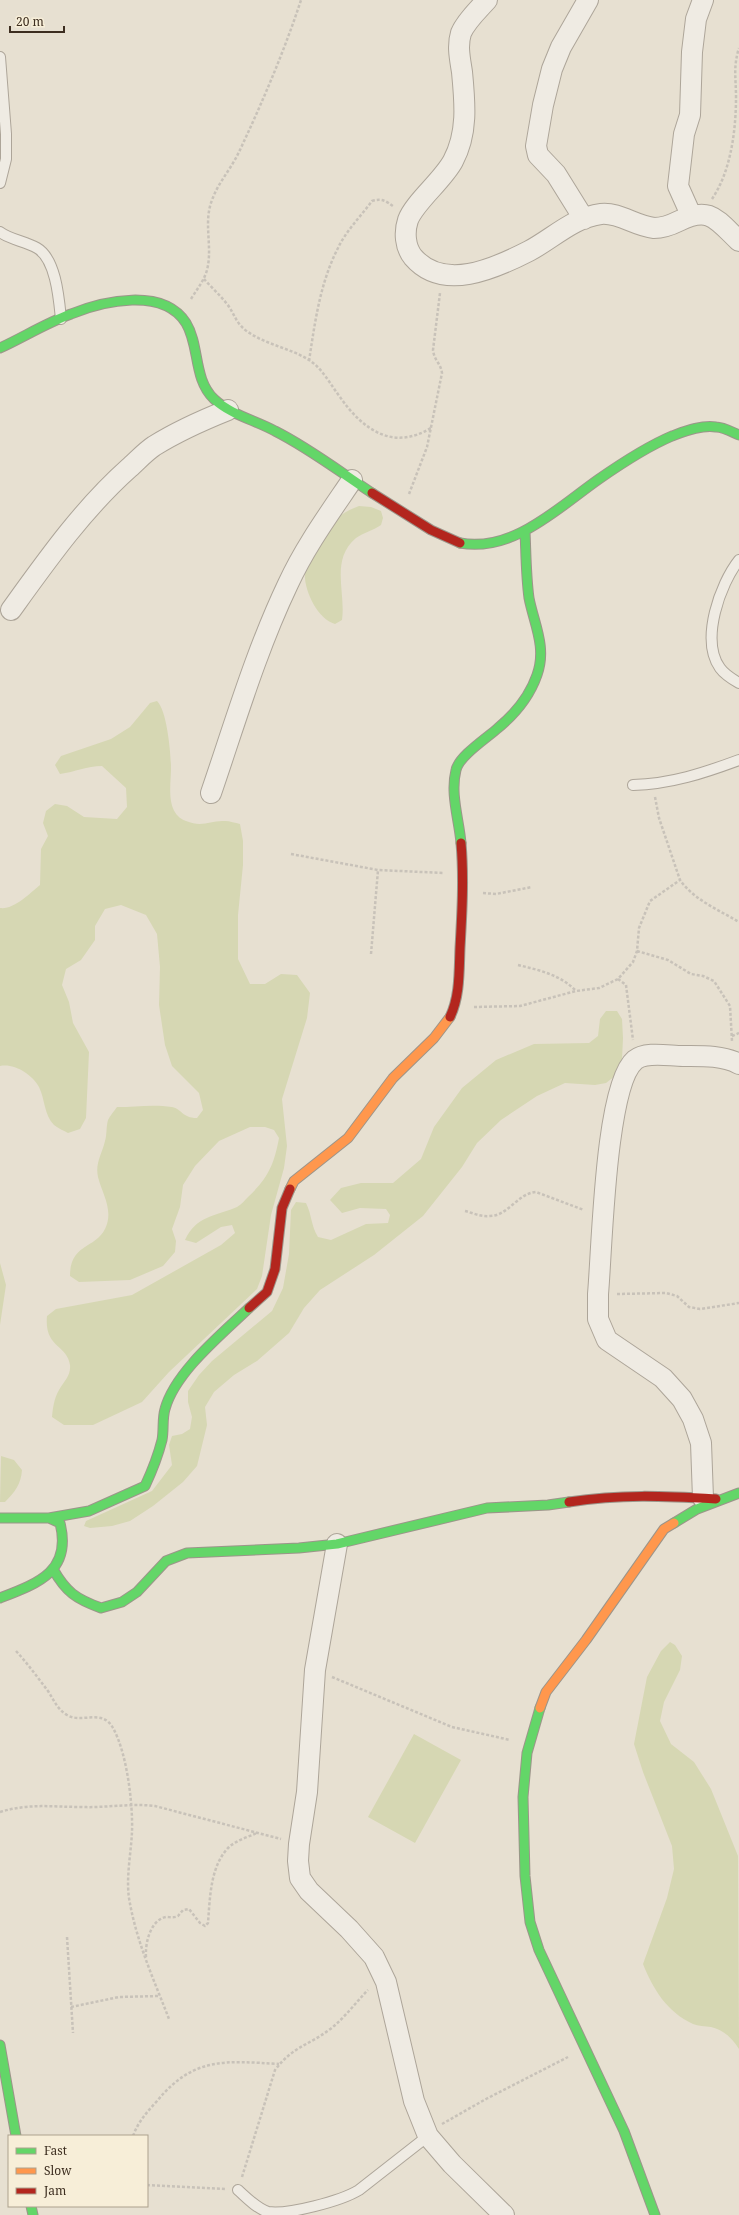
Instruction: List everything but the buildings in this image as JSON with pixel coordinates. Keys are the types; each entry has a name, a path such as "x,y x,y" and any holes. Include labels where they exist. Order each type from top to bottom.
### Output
{"street":[{"path":"487,0 471,17 461,33 458,50 465,119 462,142 452,162 408,218 405,233 408,251 419,264 435,274 457,276 475,273 499,265 529,251 584,219 601,214 616,215 644,226 656,228 669,226 697,214 713,218 739,241"},
{"path":"584,219 556,174 538,155 536,146 543,105 552,69 561,47 588,0"},
{"path":"697,214 678,186 684,134 690,115 692,52 696,19 703,0"},
{"path":"0,348 72,313 125,301 163,303 179,312 187,325 201,374 211,396 228,410 281,433 430,529 464,544 475,545 503,539 525,531 602,476 669,437 692,428 713,426 734,431 739,435"},
{"path":"12,610 47,560 80,518 120,476 153,447 196,423 228,410"},
{"path":"211,793 256,663 288,584 316,532 352,480"},
{"path":"0,1518 49,1518 89,1511 124,1497 145,1486 155,1464 162,1438 165,1409 174,1389 202,1352 268,1292 275,1269 276,1240 282,1208 294,1181 348,1138 393,1078 434,1038 449,1019 455,1006 463,873 455,781 456,768 461,760 494,734 516,711 530,693 539,671 542,654 540,637 530,599 525,531"},
{"path":"703,1498 701,1443 693,1419 682,1399 663,1378 607,1340 598,1319 598,1294 614,1112 628,1070 635,1060 651,1056 698,1056 735,1062"},
{"path":"655,2215 624,2131 539,1950 530,1922 525,1876 523,1797 529,1744 534,1723 546,1692 586,1640 664,1529 697,1509 739,1493"},
{"path":"53,1569 61,1582 72,1595 84,1602 101,1608 122,1602 137,1592 166,1561 187,1553 299,1548 337,1544 487,1508 548,1505 606,1496 724,1499 734,1504"},
{"path":"0,1598 27,1588 60,1563 65,1549 64,1534 60,1523 49,1518"},
{"path":"337,1544 315,1670 307,1792 299,1844 298,1862 300,1878 309,1891 349,1929 374,1957 383,1976 403,2048 414,2101 428,2136 452,2164 504,2215"},
{"path":"0,2045 16,2135"}],"lane":[{"path":"0,57 6,134 6,159 0,183"},
{"path":"0,232 37,248 44,254 51,266 61,319"},
{"path":"739,560 723,587 712,630 714,656 720,668 739,683"},
{"path":"634,785 653,785 702,773 739,760"},
{"path":"238,2190 254,2205 268,2212 281,2213 330,2203 347,2198 359,2190 428,2136"}],"path":[{"path":"179,312 190,300 204,279 208,259 207,231 211,201 238,155 256,116 291,31 302,0"},
{"path":"697,214 718,189 732,145 736,96 734,80 739,48"},
{"path":"309,361 318,306 325,280 338,247 372,201 380,199 387,201 408,218"},
{"path":"402,512 421,466 431,428 442,373 441,365 434,357 433,350 442,274"},
{"path":"204,279 228,305 235,319 247,331 268,344 295,353 309,361 327,377 354,414 371,428 390,437 405,439 418,436 431,428"},
{"path":"653,785 659,818 680,880 686,889 694,895 739,922"},
{"path":"291,854 378,870 463,873"},
{"path":"371,954 378,870"},
{"path":"455,1006 498,1008 520,1006 576,991 599,988 618,979 633,962 637,951 639,928 650,901 680,880"},
{"path":"462,893 496,894 532,887"},
{"path":"637,951 668,960 691,974 703,976 714,981 730,1006 735,1062"},
{"path":"518,965 553,976 570,985 576,991"},
{"path":"618,979 626,985 628,993 635,1060"},
{"path":"732,1036 739,1033"},
{"path":"465,1211 492,1217 529,1192 536,1192 579,1209 604,1214"},
{"path":"598,1294 666,1293 676,1296 689,1307 700,1309 739,1303"},
{"path":"16,1651 32,1669 59,1709 68,1716 78,1718 94,1716 104,1719 112,1727 119,1743 132,1804 129,1898 146,1963 169,2019"},
{"path":"315,1670 452,1726 529,1744"},
{"path":"0,1812 24,1806 41,1804 80,1807 132,1804 155,1806 299,1844"},
{"path":"146,1963 148,1938 152,1928 165,1917 178,1916 184,1910 190,1909 200,1924 205,1926 208,1923 214,1873 224,1854 236,1842 258,1833"},
{"path":"67,1937 73,2033"},
{"path":"148,2185 238,2190 270,2080 279,2064 297,2048 328,2031 345,2017 361,1997 383,1976"},
{"path":"71,2007 119,1997 160,1996"},
{"path":"428,2136 440,2126 462,2113 586,2048"},
{"path":"133,2135 138,2124 170,2084 198,2068 222,2062 279,2064"}],"green space":[{"path":"359,506 371,507 381,511 383,518 381,525 356,538 348,547 343,556 341,566 343,609 342,620 335,624 322,616 312,602 306,586 305,571 309,561 338,518"},
{"path":"157,701 163,713 168,733 171,761 170,790 172,805 175,812 179,817 186,821 197,824 225,821 240,824 243,841 243,865 238,915 238,959 250,984 265,984 281,974 297,975 310,993 307,1018 282,1099 287,1146 284,1168 271,1215 262,1276 257,1289 169,1372 142,1402 93,1425 64,1425 52,1417 53,1406 59,1390 68,1375 70,1365 65,1353 52,1340 49,1334 47,1316 56,1309 132,1295 221,1245 235,1233 232,1225 221,1227 196,1243 185,1240 195,1226 201,1221 237,1207 261,1184 272,1164 279,1138 274,1130 265,1127 250,1127 219,1141 195,1166 183,1185 180,1207 172,1229 176,1241 175,1252 163,1266 130,1280 79,1282 70,1276 71,1265 75,1257 80,1251 98,1238 107,1224 108,1212 106,1200 98,1177 97,1167 106,1139 108,1120 117,1107 172,1107 192,1118 197,1118 203,1110 199,1093 172,1066 165,1045 159,1005 160,967 157,934 146,915 121,905 105,909 95,926 95,940 81,960 66,969 62,985 69,1002 73,1023 89,1052 86,1118 80,1129 68,1133 54,1125 48,1117 41,1092 36,1082 22,1070 11,1066 0,1066 0,908 5,908 16,904 40,885 41,849 48,836 43,823 46,811 55,804 67,806 84,817 117,819 127,807 126,788 102,766 60,774 55,765 61,756 111,739 130,727 150,703"},
{"path":"606,1011 617,1011 622,1019 622,1059 615,1076 606,1083 595,1085 565,1083 537,1096 501,1120 477,1143 462,1167 423,1216 374,1255 320,1290 304,1308 289,1333 257,1361 234,1375 214,1392 205,1407 207,1425 197,1466 183,1482 153,1506 130,1521 112,1526 90,1528 84,1526 86,1521 152,1491 172,1465 169,1445 172,1436 182,1434 190,1429 192,1417 188,1402 188,1391 199,1375 212,1361 272,1311 283,1288 289,1254 291,1210 296,1202 306,1203 318,1237 331,1240 366,1224 388,1223 390,1215 386,1209 360,1208 342,1213 330,1200 341,1188 361,1183 393,1183 421,1159 434,1127 462,1088 496,1060 534,1044 589,1043 598,1036 600,1019"},
{"path":"0,1263 6,1285 0,1325"},
{"path":"1,1456 14,1460 22,1470 17,1488 5,1502 0,1502"},
{"path":"670,1642 675,1645 682,1656 680,1670 664,1702 660,1721 671,1744 694,1762 711,1789 738,1856 739,2049 731,2038 720,2030 693,2024 684,2019 668,2006 656,1991 643,1964 667,1898 674,1869 672,1846 643,1772 634,1744 647,1677 661,1651"},
{"path":"414,1734 461,1760 415,1843 368,1817"}],"traffic: fast":[{"path":"0,348 62,318 99,305 132,300 148,301 163,305 176,312 186,323 193,342 203,382 207,391 214,399 228,409 267,427 300,445 372,493"},
{"path":"460,543 480,544 498,541 517,535 551,514 625,461 672,436 705,427 722,428 739,435"},
{"path":"461,843 454,797 454,779 458,765 468,753 504,723 516,710 530,690 540,665 541,655 539,636 528,590 525,531"},
{"path":"49,1518 89,1511 145,1486 155,1463 163,1436 164,1413 170,1395 179,1381 201,1354 249,1308"},
{"path":"674,1523 697,1509 739,1493"},
{"path":"53,1569 62,1584 72,1594 101,1608 122,1602 137,1592 166,1561 187,1553 299,1548 337,1544 487,1508 548,1505 569,1502"},
{"path":"0,1518 49,1518 60,1523 62,1539 61,1553 57,1564 49,1573 28,1587 0,1598"},
{"path":"540,1708 527,1753 523,1797 525,1876 530,1922 539,1950 624,2131 655,2215"},
{"path":"0,2045 16,2135"},
{"path":"31,2207 33,2215"}],"traffic: slow":[{"path":"290,1189 294,1181 348,1138 393,1078 434,1038 450,1017"},
{"path":"540,1708 546,1692 586,1640 664,1529 674,1523"}],"traffic: jam":[{"path":"372,493 431,530 460,543"},
{"path":"450,1017 456,1001 459,975 462,896 461,843"},
{"path":"249,1308 267,1292 275,1269 282,1208 290,1189"},
{"path":"569,1502 588,1499 642,1496 716,1499"}]}
